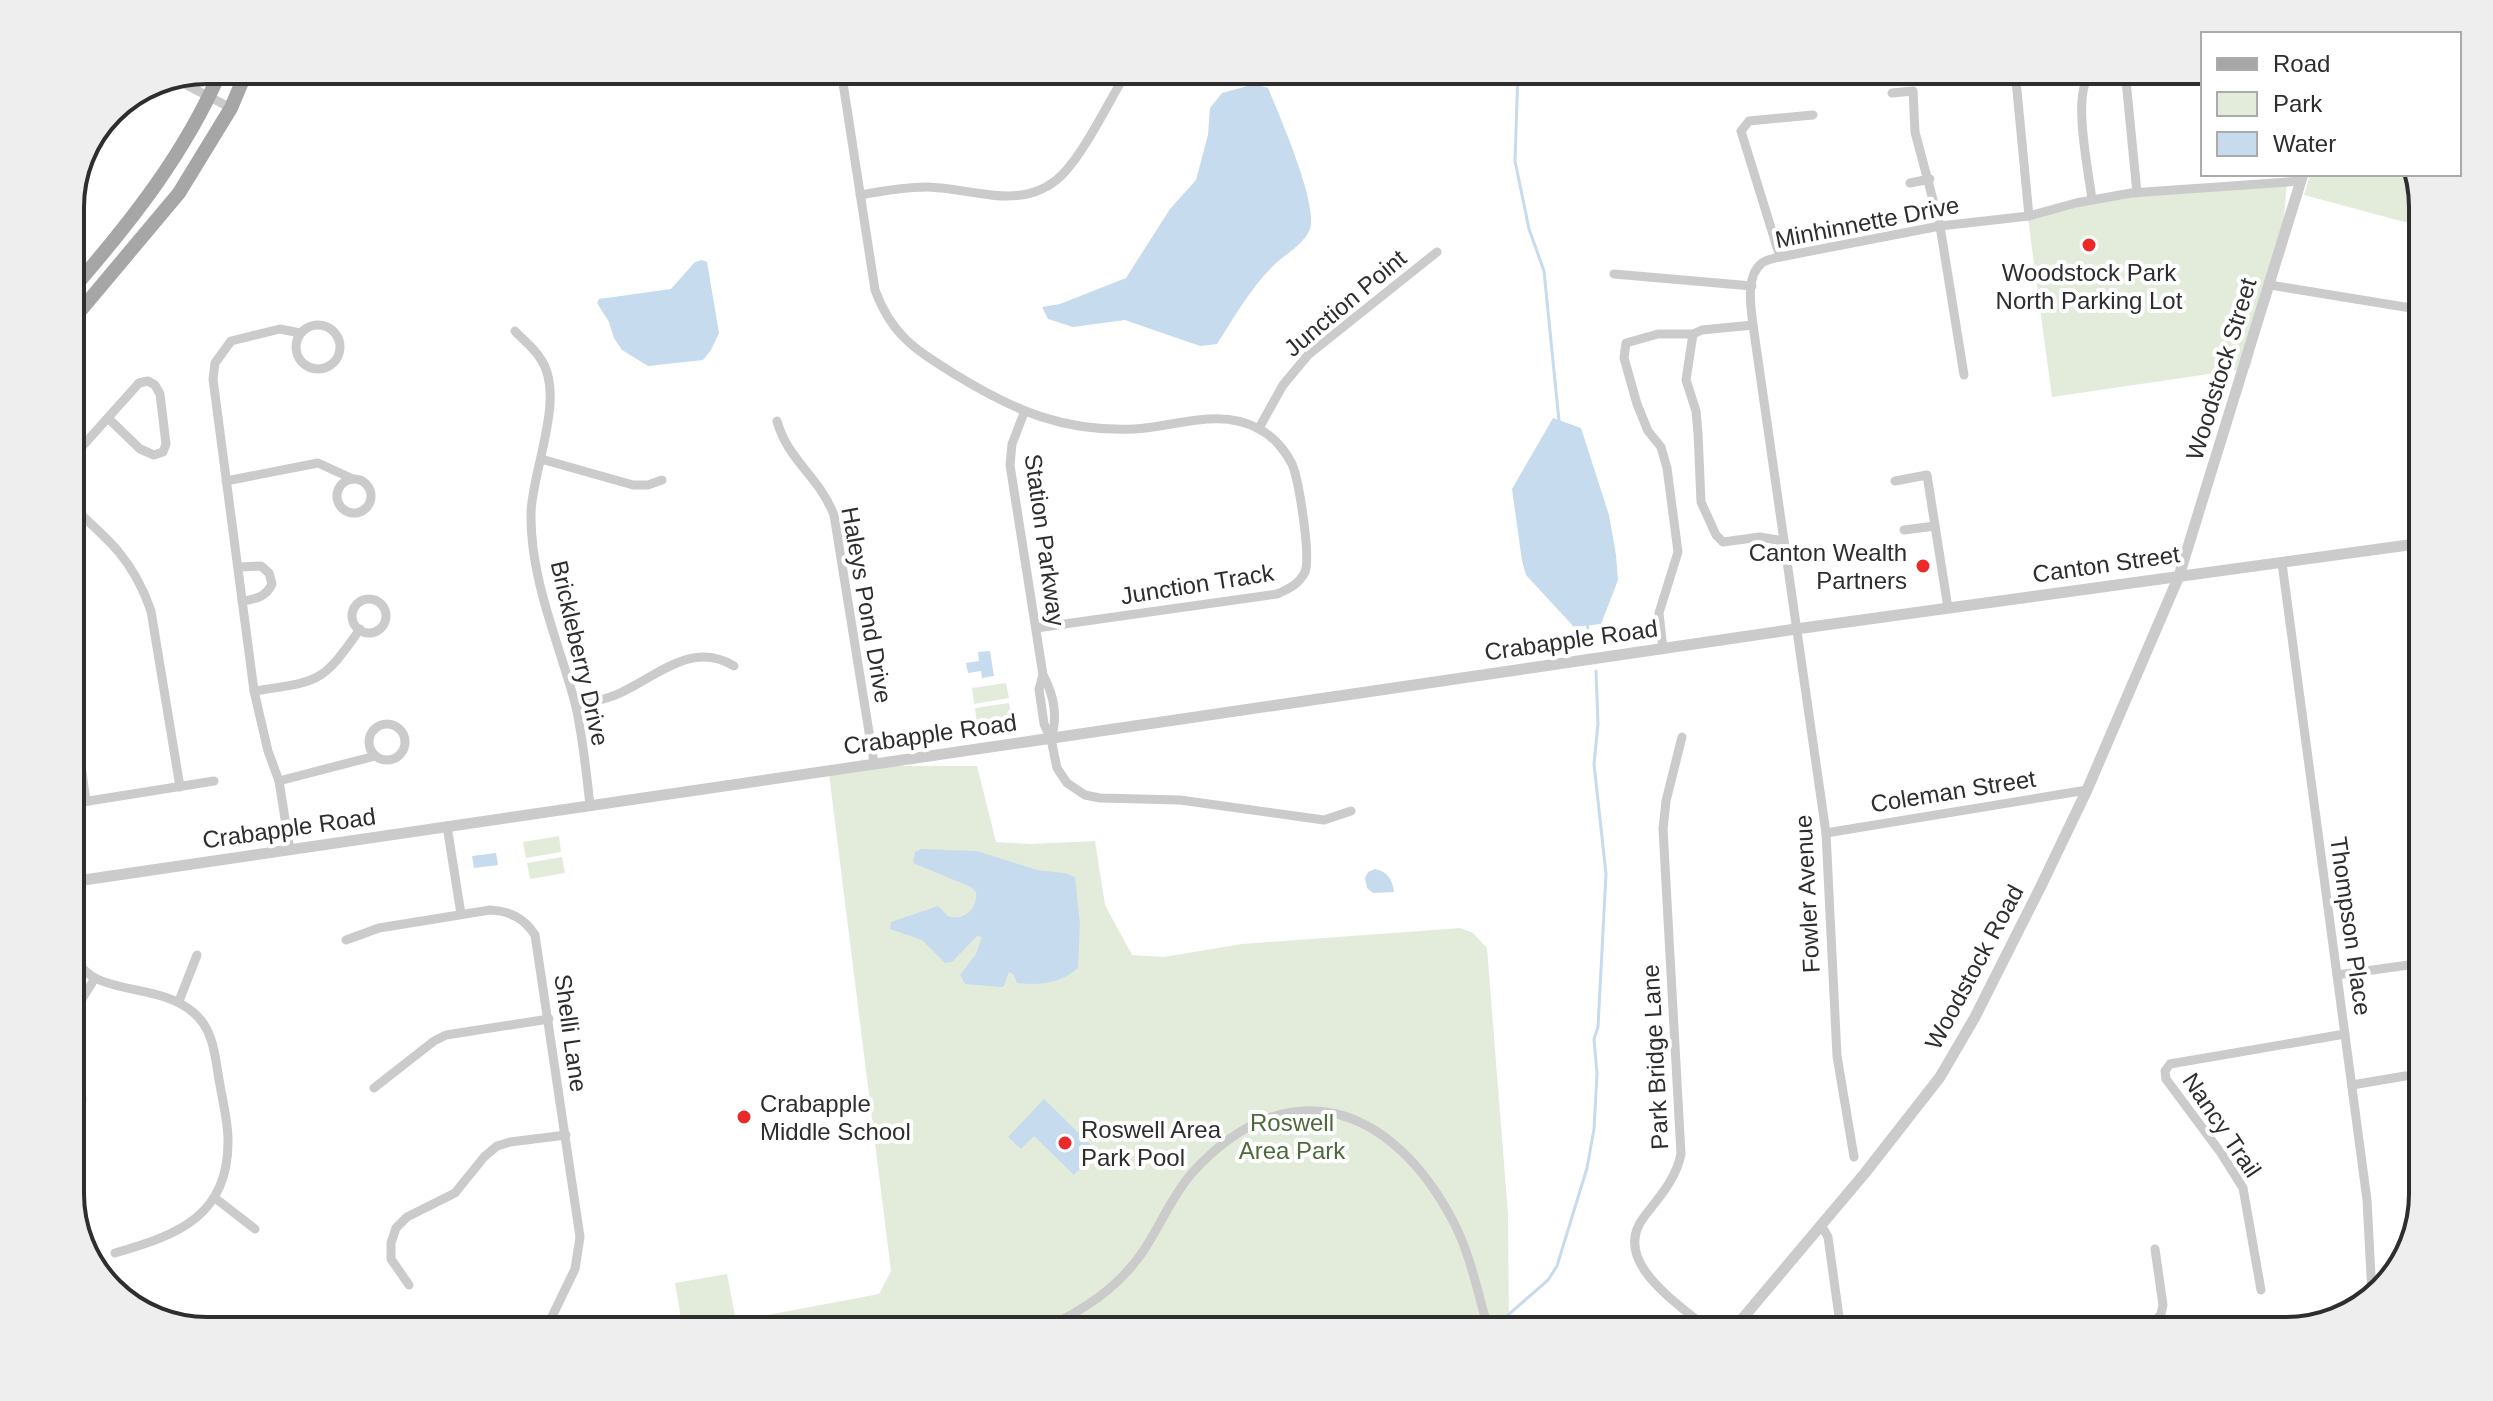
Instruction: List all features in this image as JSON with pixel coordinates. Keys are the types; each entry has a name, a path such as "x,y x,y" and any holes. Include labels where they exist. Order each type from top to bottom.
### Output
{"main road":[{"path":"84,276 144,205 181,149 215,84"},
{"path":"84,306 179,193 231,108 241,84"}],"street":[{"path":"843,84 875,290 892,327 919,351 992,397 1024,413 1062,424 1099,429 1136,429 1219,418 1239,420 1259,428"},
{"path":"860,195 927,187 1013,197 1041,190 1064,173 1075,159 1120,84"},
{"path":"2016,84 2029,216"},
{"path":"2085,84 2082,106 2092,200"},
{"path":"2126,84 2137,193"},
{"path":"188,86 231,108"},
{"path":"1892,93 1913,91 1915,132 1930,179 1940,226 1964,375"},
{"path":"1780,257 1741,131 1749,121 1813,115"},
{"name":"Minhinnette Drive","path":"1752,286 1754,274 1761,264 1780,257 1940,226 2029,216 2092,200 2137,193 2302,178"},
{"name":"Woodstock Street","path":"2179,576 2302,178"},
{"path":"1910,183 1930,179"},
{"name":"Junction Point","path":"1259,428 1283,385 1308,355 1437,252"},
{"path":"1614,274 1752,286 1753,325 1796,629"},
{"path":"2270,285 2409,308"},
{"path":"290,850 279,781 259,719 254,691 213,379 215,363 231,341 280,329 300,333 315,324 332,330 340,345 334,362 319,369 303,364 295,349 300,333"},
{"path":"1663,649 1659,613 1678,552 1667,468 1661,447 1648,431 1637,404 1624,358 1626,343 1658,334 1693,334 1702,330 1753,325"},
{"name":"Brickleberry Drive","path":"515,331 541,358 550,392 549,421 531,513 548,619 576,706 590,805"},
{"path":"1693,334 1686,380 1696,411 1701,502 1716,535 1723,542 1760,537 1784,541"},
{"path":"84,445 139,383 148,381 155,385 160,394 166,444 163,452 154,455 142,451 108,418"},
{"name":"Station Parkway","path":"1024,413 1012,444 1010,465 1043,675 1050,687 1057,723 1051,739 1061,776 1072,788 1092,798 1180,800 1324,820 1351,811"},
{"name":"Haleys Pond Drive","path":"777,421 787,447 819,485 834,515 874,763"},
{"name":"Junction Track","path":"1036,628 1277,594 1301,580 1308,558 1297,477 1283,449 1259,428"},
{"path":"541,459 633,485 648,485 662,480"},
{"path":"226,481 318,463 353,479"},
{"path":"1895,481 1927,475 1948,608"},
{"path":"84,517 113,542 142,585 151,611 180,787"},
{"path":"1904,530 1935,526"},
{"name":"Canton Street","path":"1796,629 2409,545"},
{"name":"Thompson Place","path":"2282,563 2367,1200 2371,1282"},
{"path":"238,567 261,566 269,573 272,584 269,592 260,598 242,601"},
{"name":"Woodstock Road","path":"1744,1317 1919,1106 1959,1047 2087,790 2179,576"},
{"path":"254,691 320,678 338,661 360,629"},
{"name":"Crabapple Road","path":"84,880 1796,629"},
{"name":"Fowler Avenue","path":"1796,629 1826,833 1837,1056 1854,1157"},
{"path":"576,706 618,694 663,668 687,659 712,656 734,666"},
{"name":"Park Bridge Lane","path":"1682,737 1666,801 1663,829 1681,1154 1672,1180 1639,1223 1634,1247 1647,1276 1694,1317"},
{"path":"279,781 375,756"},
{"path":"84,787 86,801 214,781"},
{"name":"Coleman Street","path":"1826,833 2087,790"},
{"path":"447,826 461,914"},
{"name":"Shelli Lane","path":"346,940 379,928 461,914 502,911 517,916 529,926 539,945 580,1248 575,1269 552,1317"},
{"path":"179,1001 197,955"},
{"path":"2337,975 2409,965"},
{"path":"84,967 95,978 179,1001 198,1016 211,1034 229,1138 225,1173 215,1198 192,1224 156,1241 115,1253"},
{"path":"84,996 95,978"},
{"path":"374,1088 446,1035 549,1019"},
{"name":"Nancy Trail","path":"2261,1290 2243,1188 2166,1079 2165,1071 2170,1064 2345,1034"},
{"path":"2161,1054 2170,1064"},
{"path":"2352,1085 2409,1076"},
{"path":"1066,1317 1114,1287 1144,1250 1181,1187 1224,1142 1269,1116 1317,1110 1361,1122 1411,1160 1453,1222 1466,1253 1485,1317"},
{"path":"409,1285 391,1259 391,1243 396,1228 407,1217 455,1193 497,1146 566,1135"},
{"path":"215,1198 255,1229"},
{"path":"1821,1225 1828,1237 1839,1317"},
{"path":"2155,1249 2163,1305 2159,1317"}],"green space":[{"path":"2309,176 2405,176 2409,223 2304,195"},
{"path":"2287,180 2284,218 2250,368 2052,397 2027,211 2085,201"},
{"path":"1006,683 1009,698 974,704 972,688"},
{"path":"1009,703 1012,719 977,724 975,708"},
{"name":"Roswell Area Park","path":"828,766 977,766 996,842 1095,841 1105,905 1132,955 1164,957 1242,944 1460,928 1473,933 1487,948 1508,1214 1509,1317 757,1317 879,1294 891,1271"},
{"path":"559,836 561,852 526,858 523,842"},
{"path":"562,857 565,873 530,879 527,863"},
{"name":"Roswell Area Park","path":"727,1274 735,1317 681,1317 675,1283"}],"water":[{"path":"1255,84 1268,88 1288,138 1308,200 1310,229 1300,244 1258,282 1217,344 1200,346 1125,320 1073,327 1048,319 1042,307 1060,304 1126,278 1170,209 1196,180 1208,135 1210,108 1222,93"},
{"path":"695,262 707,262 719,333 703,360 648,366 622,350 597,303 599,299 671,289"},
{"path":"1553,418 1581,428 1609,515 1618,580 1601,624 1574,627 1526,575 1522,561 1512,489"},
{"path":"990,651 994,676 982,678 981,671 968,673 966,663 979,661 978,652"},
{"path":"921,849 977,851 1037,870 1075,877 1080,924 1078,968 1064,977 1042,984 1017,983 1009,972 1001,987 965,984 960,975 976,954 982,937 977,936 952,962 945,963 922,940 890,929 891,922 938,906 948,916 959,917 969,912 975,903 976,892 971,887 913,863 915,852"},
{"path":"496,853 498,865 474,868 472,856"},
{"path":"1375,869 1389,877 1394,892 1373,893 1367,888 1365,878 1368,872"},
{"name":"Roswell Area Park Pool","path":"1044,1099 1097,1151 1074,1175 1034,1136 1021,1149 1008,1137"}],"waterway":[{"path":"1518,84 1515,161 1529,229 1544,271 1559,421"},
{"path":"1587,623 1591,647"},
{"path":"1506,1317 1548,1280 1557,1266 1587,1168 1594,1129 1597,1074 1594,1039 1598,1027 1606,874 1594,764 1598,724 1596,671"}],"place":[{"name":"Woodstock Park North Parking Lot","path":"2089,245"},
{"name":"Canton Wealth Partners","path":"1923,566"},
{"name":"Crabapple Middle School","path":"744,1117"},
{"name":"Roswell Area Park Pool","path":"1065,1143"}]}
